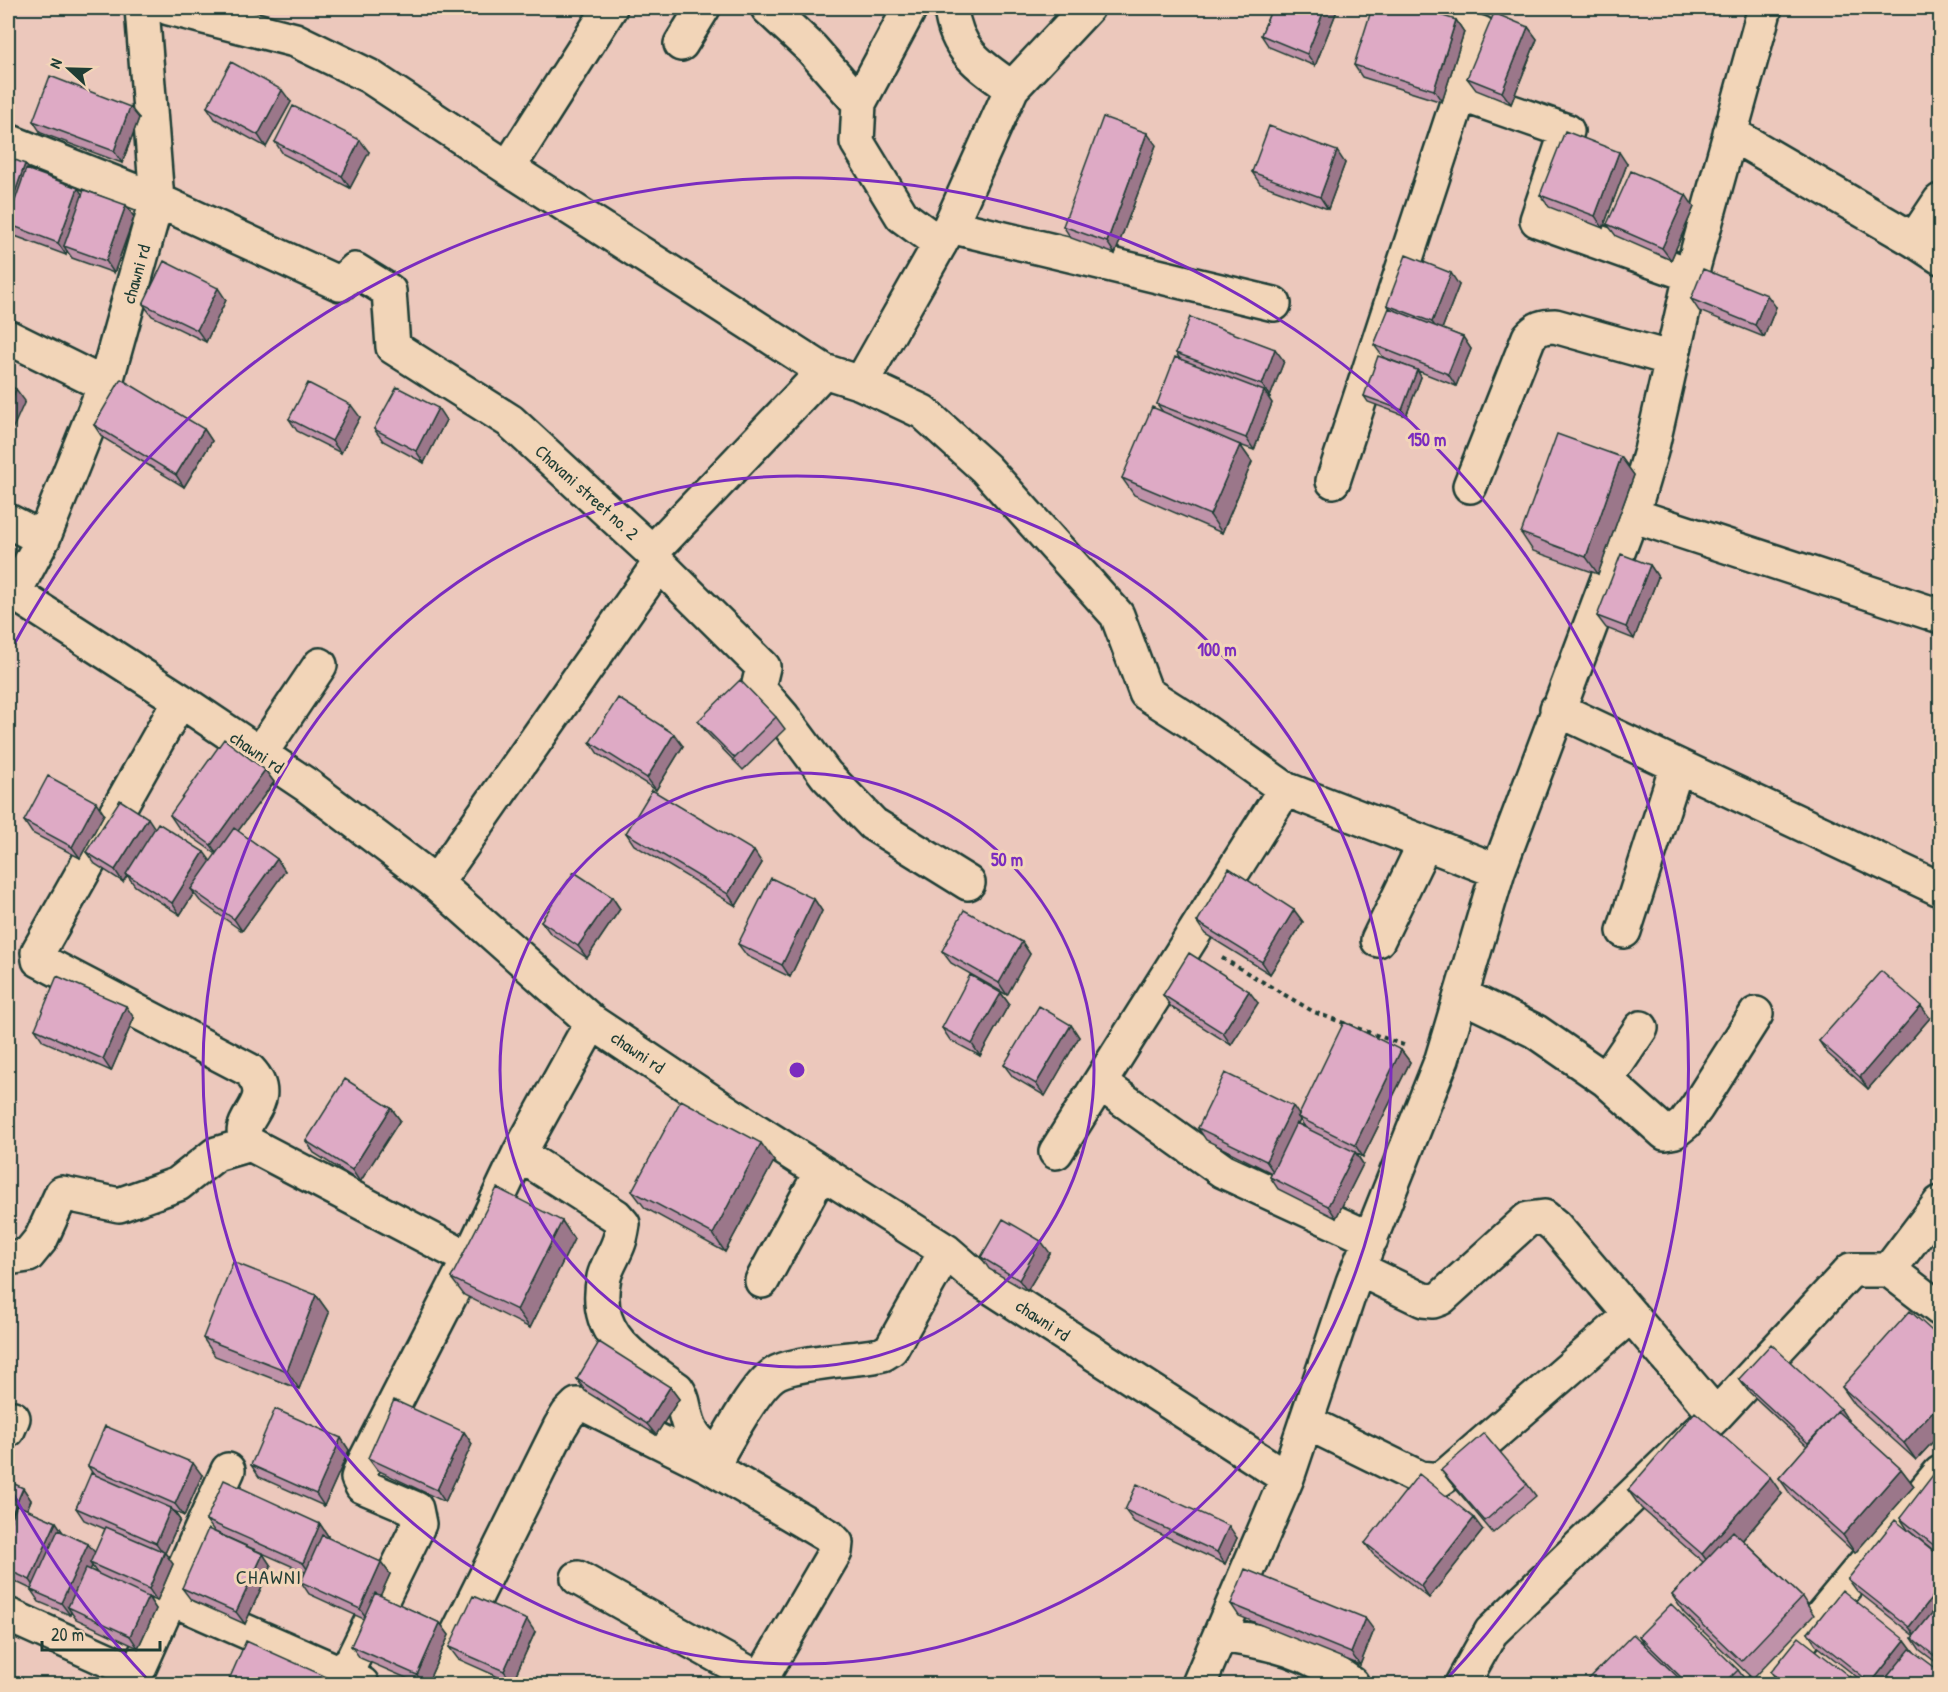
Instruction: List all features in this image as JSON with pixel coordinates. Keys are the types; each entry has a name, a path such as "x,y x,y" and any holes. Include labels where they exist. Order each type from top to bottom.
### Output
{"street":[{"name":"chawni rd","path":"142,8 157,200 105,385 43,539 11,599 180,700 308,786 436,883 592,1022 733,1116 946,1251 977,1278 1287,1478"},
{"path":"169,8 295,40 369,76 824,371 861,382 923,412 985,468 1117,615 1146,693 1193,723 1285,789 1498,871"},
{"path":"508,168 610,8"},
{"path":"681,44 703,8"},
{"path":"768,8 812,49 859,103"},
{"path":"910,8 859,103 856,142 902,216 945,235 1274,303"},
{"path":"951,8 961,43 978,64 1012,88"},
{"path":"861,382 945,235 1012,88 1086,8"},
{"path":"1333,481 1480,33 1404,8"},
{"path":"1199,1684 1287,1478 1359,1269 1442,1059 1498,871 1557,709 1632,515 1652,451 1691,275 1765,8"},
{"path":"1460,94 1567,131 1537,220 1691,275"},
{"path":"1730,133 1927,248 1941,201"},
{"path":"8,141 157,200"},
{"name":"Chavani street no. 2","path":"157,200 340,284 355,270 389,291 393,347 510,422 656,558 763,667 758,688 783,717 826,775 873,824 968,882"},
{"path":"1470,486 1529,337 1534,331 1546,326 1555,326 1672,359"},
{"path":"8,337 105,385"},
{"path":"436,883 656,558 824,371"},
{"path":"1632,515 1941,616"},
{"path":"8,521 43,539"},
{"path":"260,754 320,665"},
{"path":"180,700 44,942 38,956 39,960 249,1070 260,1084 261,1095 243,1131 250,1144 469,1259"},
{"path":"1557,709 1941,889"},
{"path":"1624,931 1677,766"},
{"path":"1056,1152 1285,789"},
{"path":"1378,940 1425,843"},
{"path":"1461,995 1535,1031 1606,1080 1665,1133 1675,1131 1685,1123 1756,1014"},
{"path":"172,1599 353,1680 418,1524 416,1509 362,1486 358,1478 361,1469 469,1259 519,1154 592,1022"},
{"path":"1606,1080 1641,1028"},
{"path":"1100,1083 1223,1171 1371,1239"},
{"path":"8,1257 28,1256 40,1239 62,1193 119,1205 178,1184 216,1155 250,1144"},
{"path":"519,1154 616,1216 623,1224 620,1241 604,1275 602,1295 608,1329 621,1347 677,1389 684,1399 691,1434 715,1461"},
{"path":"762,1281 821,1172"},
{"path":"1889,1270 1941,1203"},
{"path":"1359,1269 1424,1300 1433,1301 1441,1298 1528,1219 1544,1217 1555,1226 1716,1415"},
{"path":"715,1461 760,1387 776,1373 794,1367 874,1356 891,1349 946,1251"},
{"path":"1462,1684 1491,1632 1716,1415 1851,1270 1889,1270 1941,1309"},
{"path":"1306,1422 1409,1473 1429,1480 1438,1480 1448,1474 1631,1315"},
{"path":"478,1684 436,1675 560,1427 577,1405 588,1406 715,1461 836,1543 835,1552 760,1682 578,1578"},
{"path":"8,1615 135,1679 228,1470"},
{"path":"1765,1684 1941,1473"},
{"path":"1220,1635 1268,1642 1312,1658 1352,1684"}],"path":[{"path":"1190,939 1314,1012 1442,1059"}],"building":[{"path":"1272,8 1325,8 1307,54 1261,35"},
{"path":"1372,8 1417,8 1456,20 1434,90 1354,65"},
{"path":"1494,13 1528,27 1502,92 1467,78"},
{"path":"231,62 282,90 258,135 207,107"},
{"path":"50,76 130,107 114,151 33,121"},
{"path":"293,106 360,140 342,176 275,142"},
{"path":"1103,117 1147,133 1107,242 1063,226"},
{"path":"1269,126 1337,151 1320,197 1252,172"},
{"path":"1565,131 1619,152 1595,216 1540,195"},
{"path":"8,157 25,164 8,212"},
{"path":"26,169 78,188 58,243 8,224"},
{"path":"1631,171 1686,195 1662,248 1607,224"},
{"path":"84,190 126,205 106,261 64,246"},
{"path":"1406,255 1451,273 1432,322 1387,305"},
{"path":"164,261 218,288 197,330 143,304"},
{"path":"1703,269 1767,295 1755,325 1691,299"},
{"path":"1389,308 1463,337 1448,374 1374,345"},
{"path":"1190,317 1275,349 1262,385 1176,353"},
{"path":"1378,356 1417,370 1402,410 1364,396"},
{"path":"1175,357 1264,391 1246,438 1157,404"},
{"path":"121,379 204,429 176,475 94,425"},
{"path":"308,383 351,405 332,441 289,419"},
{"path":"8,385 16,389 8,408"},
{"path":"397,387 438,408 416,451 374,429"},
{"path":"1152,407 1240,445 1210,515 1122,478"},
{"path":"1557,434 1621,457 1586,557 1521,533"},
{"path":"1621,554 1650,565 1626,627 1597,616"},
{"path":"740,680 776,717 735,758 698,721"},
{"path":"618,698 674,734 647,778 590,742"},
{"path":"224,739 265,770 211,845 170,815"},
{"path":"48,776 96,802 72,847 24,821"},
{"path":"652,790 754,851 728,894 626,833"},
{"path":"120,800 148,818 115,870 86,852"},
{"path":"158,823 204,852 172,903 126,874"},
{"path":"234,828 277,859 234,919 191,889"},
{"path":"1229,868 1294,910 1262,962 1197,922"},
{"path":"574,872 612,897 578,946 541,921"},
{"path":"771,878 814,899 782,965 738,944"},
{"path":"964,910 1022,942 999,983 942,951"},
{"path":"1189,953 1249,991 1223,1033 1163,995"},
{"path":"1881,971 1921,1006 1860,1077 1819,1041"},
{"path":"970,975 1001,993 972,1044 942,1028"},
{"path":"57,976 126,1006 103,1059 35,1029"},
{"path":"1039,1006 1071,1025 1036,1084 1004,1065"},
{"path":"1344,1022 1401,1050 1355,1145 1298,1117"},
{"path":"1225,1073 1293,1106 1266,1161 1198,1128"},
{"path":"345,1079 391,1108 352,1170 306,1141"},
{"path":"681,1100 761,1143 713,1234 632,1191"},
{"path":"1296,1123 1355,1152 1328,1206 1270,1177"},
{"path":"497,1188 562,1221 517,1310 451,1278"},
{"path":"1003,1219 1041,1241 1019,1280 981,1257"},
{"path":"233,1262 316,1295 287,1371 203,1338"},
{"path":"1910,1311 1941,1339 1941,1402 1904,1443 1842,1387"},
{"path":"599,1342 670,1387 647,1424 577,1379"},
{"path":"1771,1344 1840,1408 1808,1443 1739,1379"},
{"path":"394,1400 464,1432 437,1490 368,1458"},
{"path":"275,1409 341,1438 316,1494 251,1465"},
{"path":"1837,1411 1901,1469 1843,1535 1779,1478"},
{"path":"1695,1412 1770,1477 1702,1554 1628,1490"},
{"path":"105,1426 193,1463 175,1504 88,1466"},
{"path":"1484,1433 1527,1484 1485,1521 1441,1470"},
{"path":"1936,1471 1941,1475 1941,1551 1900,1518"},
{"path":"91,1473 171,1508 156,1543 76,1508"},
{"path":"1419,1474 1474,1518 1421,1586 1365,1543"},
{"path":"224,1480 320,1524 303,1563 206,1520"},
{"path":"8,1481 23,1488 8,1523"},
{"path":"1137,1484 1229,1526 1217,1552 1125,1510"},
{"path":"17,1505 56,1522 30,1580 8,1570 8,1528"},
{"path":"1895,1520 1941,1557 1941,1586 1909,1627 1848,1579"},
{"path":"106,1527 164,1552 149,1589 90,1563"},
{"path":"208,1529 263,1554 236,1612 182,1588"},
{"path":"58,1530 88,1544 61,1603 31,1590"},
{"path":"1733,1531 1802,1597 1741,1661 1672,1595"},
{"path":"322,1535 381,1562 360,1609 301,1582"},
{"path":"86,1568 148,1597 130,1636 68,1607"},
{"path":"1245,1569 1365,1618 1351,1653 1231,1604"},
{"path":"1842,1590 1905,1640 1871,1683 1808,1633"},
{"path":"375,1593 440,1623 417,1675 351,1646"},
{"path":"473,1596 527,1620 504,1671 449,1647"},
{"path":"1941,1602 1941,1661 1912,1638"},
{"path":"1671,1604 1738,1670 1724,1684 1688,1684 1639,1636"},
{"path":"1633,1634 1685,1684 1584,1684"},
{"path":"1799,1637 1859,1684 1787,1684 1771,1672"},
{"path":"246,1641 329,1678 326,1684 235,1684 228,1682"},
{"path":"1910,1649 1941,1672 1941,1684 1898,1684 1888,1676"}],"district":[{"name":"CHAWNI","path":"269,1576"}]}
